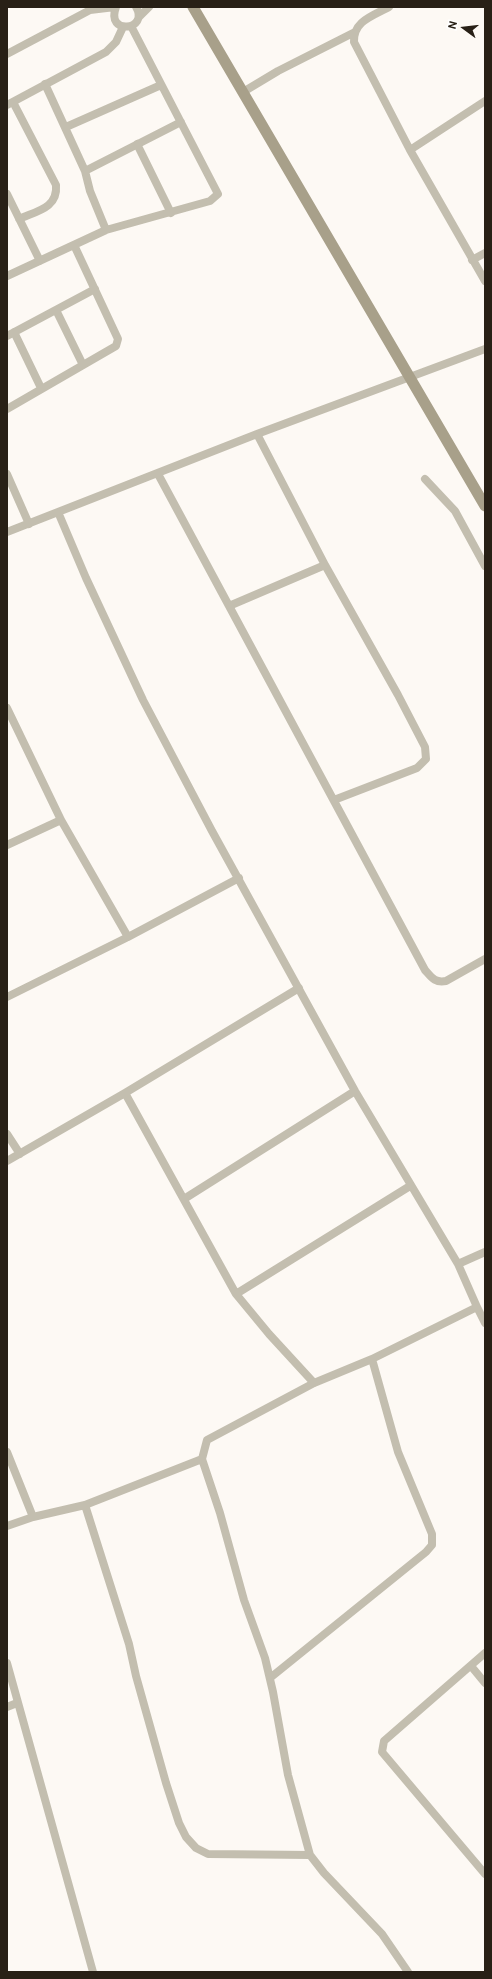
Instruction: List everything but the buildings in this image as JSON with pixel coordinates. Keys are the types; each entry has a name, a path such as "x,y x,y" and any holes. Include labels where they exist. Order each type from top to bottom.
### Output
{"street":[{"path":"7,54 90,10 116,7 113,15 116,23 127,27 161,85 218,194 210,201 106,230 7,276"},
{"path":"136,7 139,17"},
{"path":"19,219 47,207 56,198 57,192 56,184 10,103 106,52 116,42 127,27 136,23 139,17 149,7"},
{"path":"193,7 485,506"},
{"path":"389,7 357,25 353,33 354,42 410,150 485,281"},
{"path":"243,92 278,71 353,33"},
{"path":"45,84 85,171 90,191 106,230"},
{"path":"66,127 161,85"},
{"path":"410,150 485,101"},
{"path":"85,171 181,122"},
{"path":"137,144 171,213"},
{"path":"7,194 40,261"},
{"path":"7,409 116,346 118,343 118,339 74,245"},
{"path":"472,260 485,253"},
{"path":"41,388 10,334 94,289"},
{"path":"56,310 83,364"},
{"path":"7,532 257,434 485,349"},
{"path":"257,434 325,566 398,695 425,747 426,760 418,768 334,800"},
{"path":"158,474 421,963 433,980 439,982 446,981 485,959"},
{"path":"8,479 29,524"},
{"path":"425,479 455,511 485,566"},
{"path":"58,512 86,578 143,700 212,832 410,1186 458,1264 485,1323"},
{"path":"229,606 315,568 325,566"},
{"path":"7,708 61,820 128,937"},
{"path":"7,844 61,820"},
{"path":"7,997 128,937 239,878"},
{"path":"7,1161 125,1093 299,988"},
{"path":"184,1199 356,1091"},
{"path":"125,1093 236,1294 269,1334 314,1383"},
{"path":"7,1134 20,1154"},
{"path":"236,1294 410,1186"},
{"path":"458,1264 485,1252"},
{"path":"408,1972 382,1934 324,1873 310,1855 288,1775 270,1678 244,1600 212,1485 202,1459 207,1440 314,1383 372,1359 477,1307"},
{"path":"270,1678 426,1552 432,1545 432,1534 398,1452 372,1359"},
{"path":"7,1452 33,1517"},
{"path":"7,1526 33,1517 85,1505 202,1459"},
{"path":"85,1505 129,1644 136,1676 166,1783 186,1837 196,1848 208,1854 310,1855"},
{"path":"485,1653 384,1741 381,1747 382,1752 485,1874"},
{"path":"7,1663 17,1704 93,1972"},
{"path":"471,1666 485,1683"},
{"path":"7,1707 17,1704"}]}
